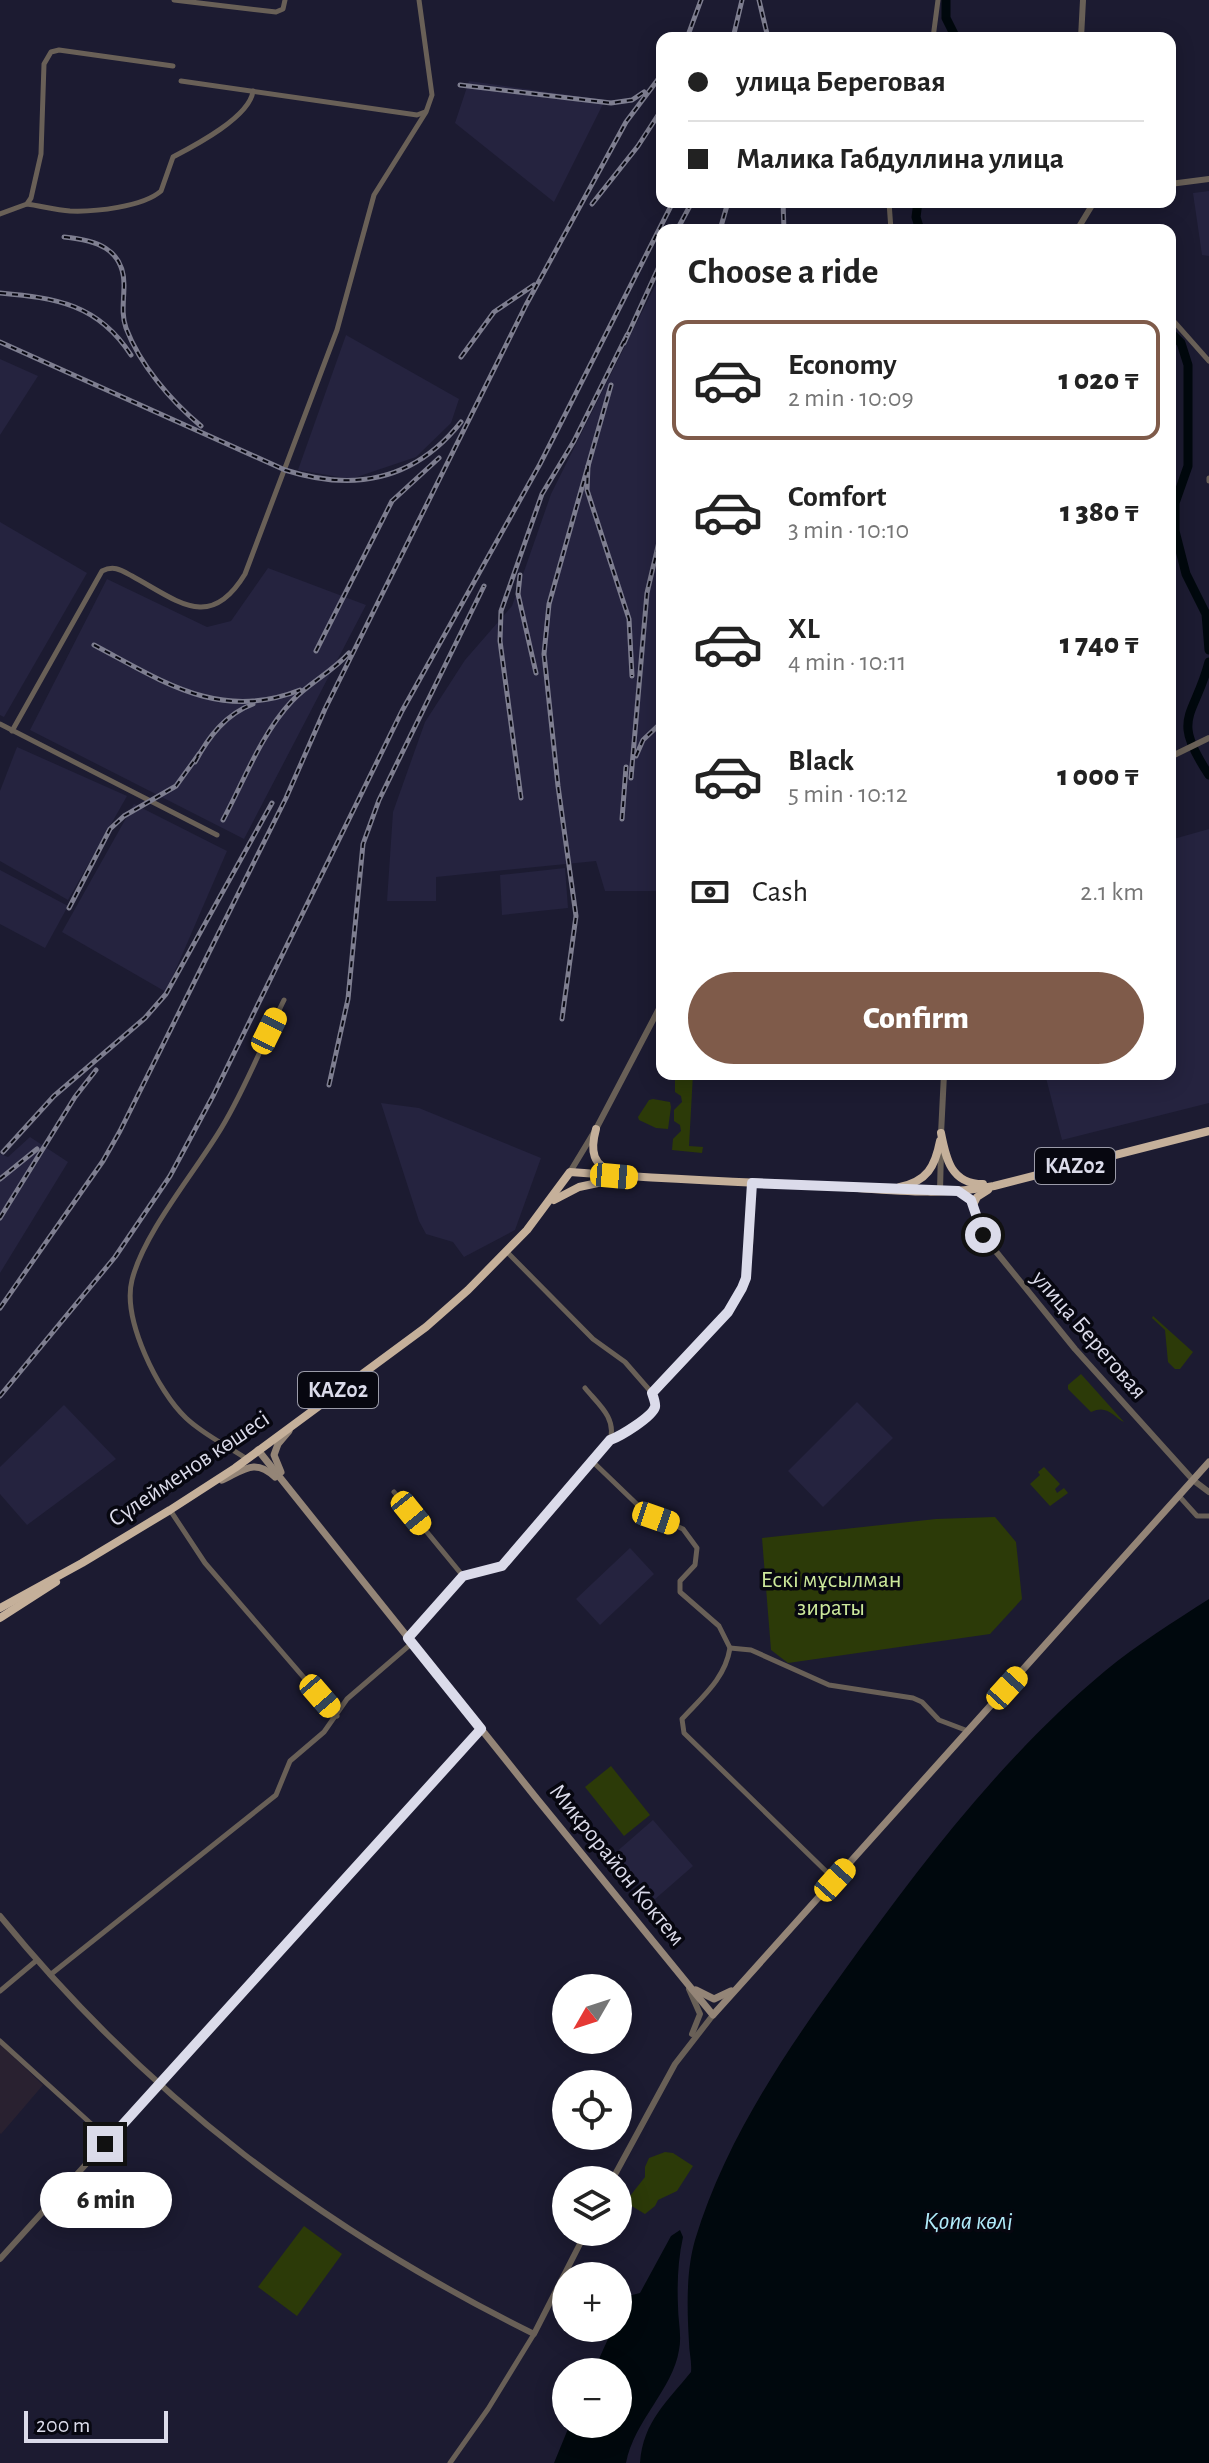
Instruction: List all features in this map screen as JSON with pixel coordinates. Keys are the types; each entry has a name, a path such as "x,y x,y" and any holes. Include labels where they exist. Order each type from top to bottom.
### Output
{"highway":[{"path":"596,1129 592,1149 597,1162 610,1171 636,1178"},
{"name":"KАZ02","path":"570,1172 636,1178 884,1189 940,1186 953,1190 1004,1184 1209,1131"},
{"path":"941,1133 947,1162 957,1176 972,1183 1004,1184"},
{"path":"884,1189 909,1185 927,1175 935,1163 941,1133"},
{"name":"Сүлейменов көшесі","path":"54,1581 247,1459 426,1327 507,1252 570,1172"},
{"name":"KАZ02","path":"534,1221 556,1198 572,1189 604,1180 636,1178"},
{"path":"973,1205 980,1195 1004,1184"},
{"name":"KАZ02","path":"0,1608 54,1581"},
{"name":"KАZ02","path":"0,1618 54,1581"}],"main road":[{"path":"295,1495 274,1455 278,1444 300,1418"},
{"path":"258,1450 295,1495"},
{"path":"713,2015 1209,1462"},
{"path":"204,1488 260,1466 295,1495"},
{"name":"Микрорайон Коктем","path":"295,1495 713,2015"},
{"name":"Микрорайон Коктем","path":"684,1979 705,1997 714,1999 742,1982"}],"street":[{"path":"174,0 224,3 276,12 283,9 285,0"},
{"path":"12,731 102,571 111,567 122,570 178,601 201,607 215,606 236,589 261,537 337,330 374,195 426,112 432,95 419,0"},
{"path":"934,32 938,0"},
{"path":"1081,32 1083,0"},
{"path":"27,204 41,154 45,112 44,64 51,52 59,50 173,66"},
{"path":"181,81 417,115 426,112"},
{"path":"0,214 27,204 70,211 108,209 142,202 157,195 173,157 212,136 251,101 253,91"},
{"path":"1176,183 1209,179"},
{"path":"1176,324 1209,361"},
{"path":"0,724 217,835"},
{"path":"1176,754 1208,738"},
{"path":"247,1459 198,1429 174,1405 152,1368 138,1335 131,1289 143,1254 222,1127 284,1000"},
{"name":"Сүлейменов көшесі","path":"570,1172 656,1014"},
{"path":"940,1186 944,1080"},
{"path":"652,1393 728,1312 742,1288 746,1278 752,1183"},
{"path":"953,1190 965,1195 973,1205"},
{"name":"улица Береговая","path":"973,1205 983,1235 1011,1272 1075,1349 1193,1480 1209,1492"},
{"path":"50,1975 276,1795 290,1761 322,1735 347,1699 410,1640 463,1576 502,1566 610,1440 630,1430 654,1409 652,1393 625,1362 593,1339 507,1252"},
{"path":"585,1388 611,1420 613,1430 610,1440"},
{"path":"592,1461 645,1512 677,1525 695,1542 697,1559 680,1581 680,1592 719,1626 730,1648 718,1680 682,1719 684,1733 835,1880"},
{"path":"394,1492 463,1576"},
{"path":"1179,1496 1197,1516 1209,1516"},
{"path":"170,1510 205,1563 337,1716"},
{"path":"730,1648 751,1650 829,1685 913,1698 922,1702 939,1720 968,1732"},
{"path":"0,2259 481,1729"},
{"path":"0,1916 50,1975 159,2085 254,2162 335,2222 443,2288 534,2334"},
{"path":"0,1991 37,1960"},
{"name":"Микрорайон Коктем","path":"683,2052 700,2014 684,1979"},
{"path":"619,2166 683,2052 713,2015"},
{"path":"0,2041 109,2140"},
{"path":"450,2463 534,2334 579,2246"}],"shaded area":[{"path":"469,81 605,100 554,202 455,123"},
{"path":"1209,191 1209,256 1202,255 1193,193"},
{"path":"656,284 656,891 605,891 596,861 436,877 436,901 387,901 393,812 425,722 465,660 512,606 551,494"},
{"path":"346,335 459,399 451,423 416,457 351,479 298,470"},
{"path":"0,359 38,376 0,435"},
{"path":"0,522 87,573 4,717 0,715"},
{"path":"268,568 366,605 244,839 30,730 107,579 207,627 231,621"},
{"path":"17,747 127,796 68,900 0,861 0,791"},
{"path":"134,804 227,851 166,992 62,932"},
{"path":"1209,829 1209,1103 1062,1140 1047,1080 1176,1080 1176,838"},
{"path":"565,868 568,908 502,915 500,875"},
{"path":"0,870 68,906 45,948 0,924"},
{"path":"381,1103 419,1108 541,1158 515,1230 464,1257 453,1242 426,1234"},
{"path":"30,1137 68,1162 0,1273 0,1154 8,1157"},
{"path":"857,1402 893,1438 823,1507 788,1471"},
{"path":"64,1405 116,1459 27,1525 0,1494 0,1467"},
{"path":"630,1548 654,1574 600,1625 576,1599"},
{"path":"653,1820 693,1866 654,1900 614,1854"},
{"path":"0,2044 43,2085 1,2134 0,2133"}],"green space":[{"path":"675,1080 693,1080 689,1146 703,1147 702,1153 672,1150 673,1139 681,1131 680,1125 674,1121 674,1110 682,1102 681,1096 675,1092"},
{"path":"649,1100 670,1102 668,1129 656,1128 639,1120"},
{"path":"1153,1316 1193,1352 1180,1369 1175,1369 1168,1362 1165,1330"},
{"path":"1081,1374 1124,1422 1106,1410 1091,1412 1068,1389 1068,1385"},
{"path":"1044,1467 1060,1484 1055,1489 1057,1493 1064,1488 1068,1493 1050,1506 1030,1484"},
{"name":"Ескі мұсылман зираты","path":"995,1517 1016,1542 1022,1599 990,1634 788,1663 771,1650 762,1538 936,1519"},
{"path":"611,1766 650,1815 624,1836 585,1787"},
{"path":"665,2152 673,2153 693,2166 677,2191 658,2200 645,2214 632,2206 632,2193 645,2177 649,2158"},
{"path":"304,2226 342,2254 297,2316 258,2287"}],"water":[{"name":"Қопа көлі","path":"1209,1599 1209,2463 640,2463 651,2423 691,2372 689,2277 695,2240 722,2168 778,2066 873,1931 933,1852 998,1775 1105,1671"},
{"path":"680,2230 683,2237 678,2280 679,2350 669,2378 637,2433 626,2463 554,2463 564,2438 632,2438 632,2358 599,2358 607,2342 632,2342 632,2295 640,2293 671,2236"}],"waterway":[{"path":"946,0 946,18 953,32"},
{"path":"917,208 918,224"},
{"path":"1176,338 1181,343 1188,365 1188,466 1176,500"},
{"path":"1176,535 1186,574 1206,614 1209,650"},
{"path":"1209,662 1192,707 1188,728 1197,756 1209,775"}],"railway":[{"path":"689,32 701,0"},
{"path":"734,32 742,0"},
{"path":"759,0 767,32"},
{"path":"0,1308 103,1161 120,1131 526,305 626,122 656,82"},
{"path":"460,85 611,103 632,100 644,92"},
{"path":"592,204 656,118"},
{"path":"662,224 670,208"},
{"path":"680,224 689,208"},
{"path":"722,224 726,208"},
{"path":"783,208 784,224"},
{"path":"0,1396 115,1257 170,1176 214,1094 402,711 540,464 656,235"},
{"path":"64,237 106,248 119,262 123,272 124,317 132,342 158,382 201,426"},
{"path":"624,343 656,273"},
{"path":"461,357 494,312 534,285"},
{"path":"0,293 57,301 90,314 104,324 131,355"},
{"path":"521,798 500,641 501,611 542,494 574,441 627,335"},
{"path":"0,342 285,470 310,477 359,480 382,476 424,457 461,422"},
{"path":"611,385 588,466 587,490 629,619 632,676"},
{"path":"316,651 392,501 439,458"},
{"path":"562,1019 576,916 544,654 549,604 588,466"},
{"path":"631,778 647,593 656,555"},
{"path":"520,575 518,594 536,673"},
{"path":"329,1085 348,999 363,844 379,800 484,586"},
{"path":"94,645 168,683 218,699 244,702 271,699 300,690"},
{"path":"223,820 262,743 281,714 349,653"},
{"path":"195,762 219,727 253,704"},
{"path":"636,756 643,740 656,728"},
{"path":"69,908 110,829 124,816 176,786 199,754"},
{"path":"622,819 626,767"},
{"path":"3,1152 54,1096 145,1018 166,994 272,803"},
{"path":"0,1218 75,1097 96,1070"},
{"path":"0,1179 37,1149"}],"route":[{"path":"105,2144 481,1729 408,1638 463,1576 502,1566 610,1440 630,1430 654,1409 652,1393 728,1312 746,1278 752,1183 958,1191 971,1200 983,1235"}]}
